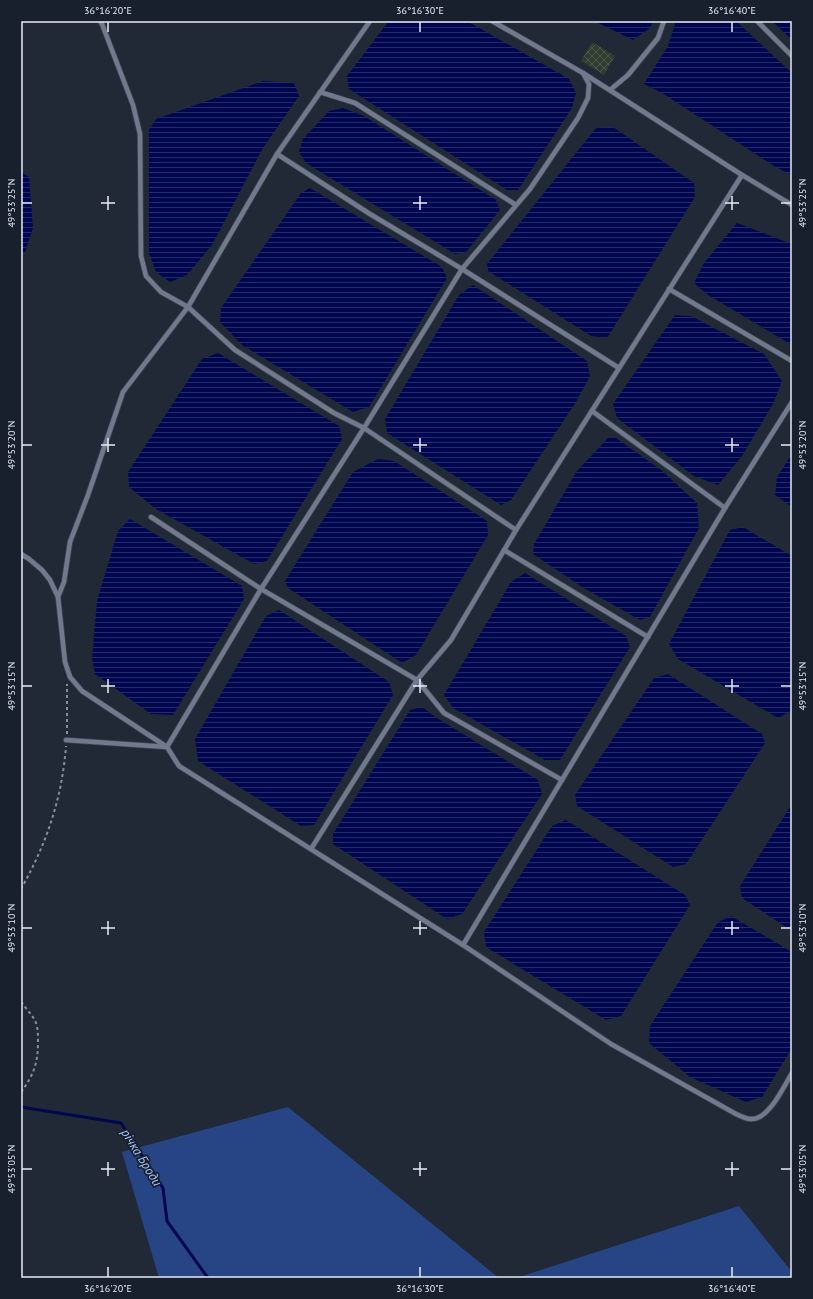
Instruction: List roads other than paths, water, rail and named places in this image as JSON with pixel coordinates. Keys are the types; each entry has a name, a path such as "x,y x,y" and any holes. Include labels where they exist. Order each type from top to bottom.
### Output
{"lane":[{"path":"100,21 133,105 140,134 141,256 146,276 161,292 188,307 235,350 334,413 364,428 516,530"},
{"path":"58,597 64,582 70,542 88,495 123,392 188,307 277,154 370,21"},
{"path":"492,21 583,73 742,175 792,205"},
{"path":"610,90 628,75 658,38 664,21"},
{"path":"757,21 792,56"},
{"path":"167,747 261,589 364,428 462,270 530,189 581,111 588,98 589,84 583,73"},
{"path":"320,92 355,102 516,205"},
{"path":"277,154 370,214 619,368"},
{"path":"311,849 417,680 452,640 516,530 742,175"},
{"path":"669,289 792,361"},
{"path":"463,945 725,508 792,402"},
{"path":"592,411 725,508"},
{"path":"151,517 261,589 417,680 444,713 562,780"},
{"path":"504,550 648,637"},
{"path":"21,554 42,570 50,580 58,597 66,670 72,681 82,691 167,747 179,766 463,945 611,1044 736,1114 750,1119 758,1118 767,1112 792,1073"},
{"path":"66,740 167,747"}],"waterway":[{"name":"річка Броди","path":"21,1107 121,1123 163,1188 167,1221 208,1278"}]}
